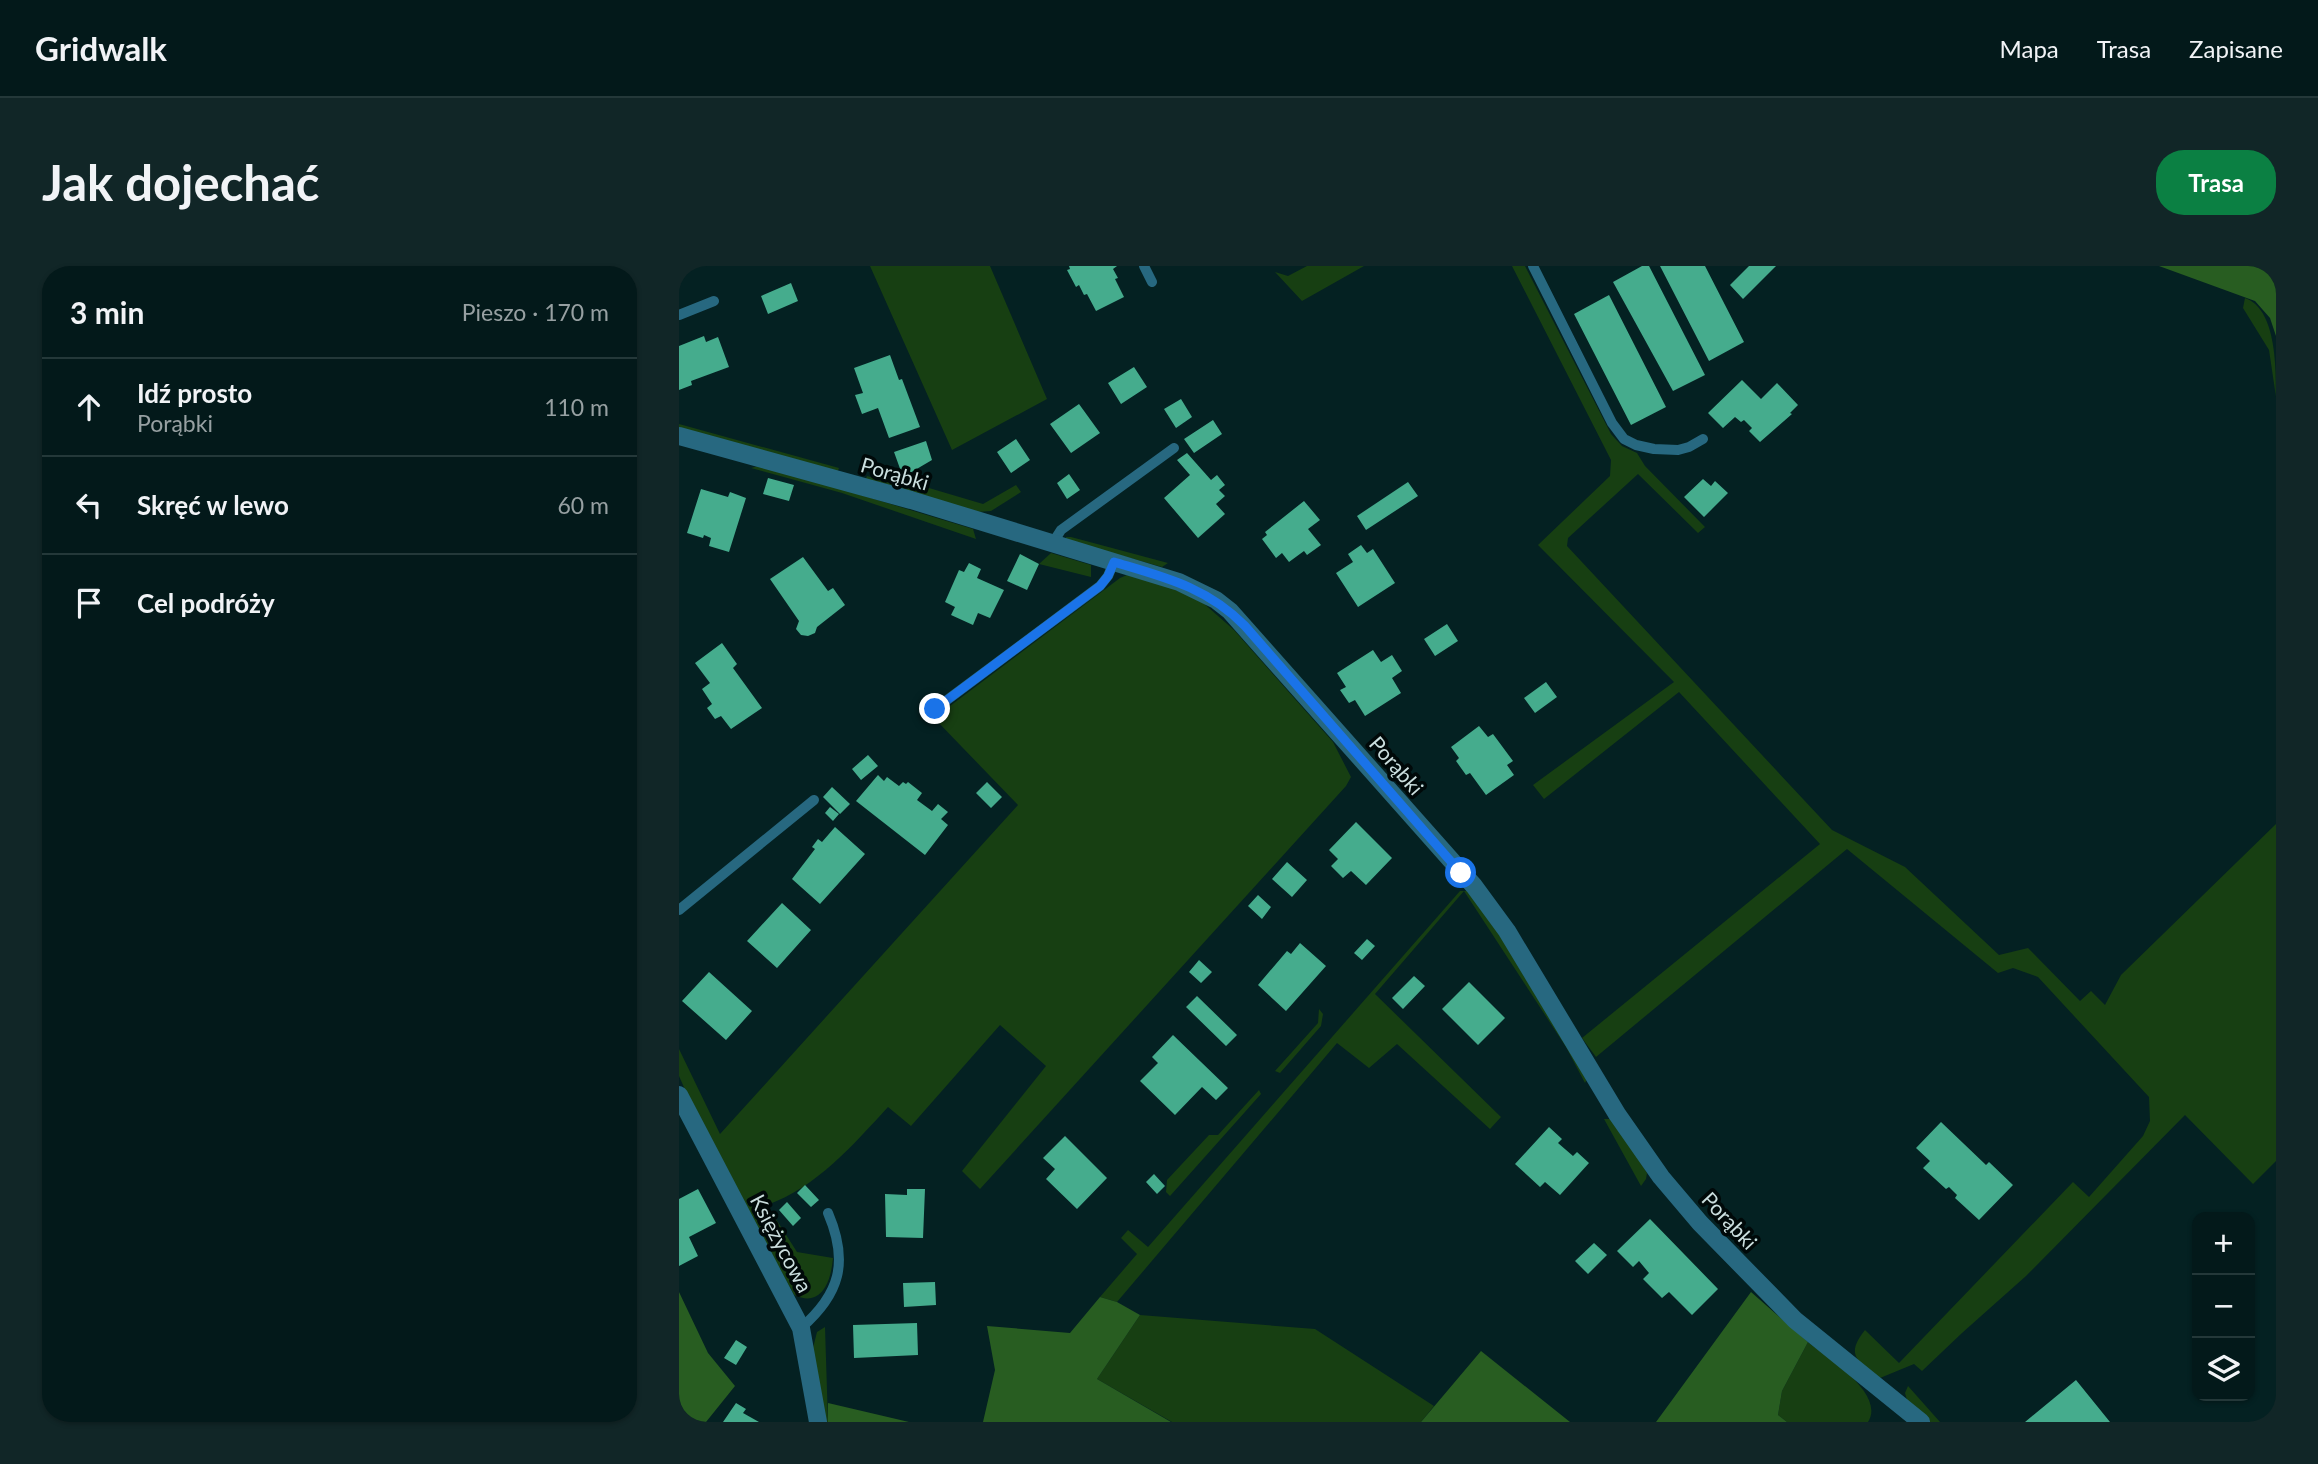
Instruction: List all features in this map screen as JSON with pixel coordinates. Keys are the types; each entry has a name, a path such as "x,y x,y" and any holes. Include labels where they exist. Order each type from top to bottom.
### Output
{"street":[{"name":"Porąbki","path":"679,436 911,500 1179,582 1230,611 1473,886 1507,931 1618,1114 1661,1177 1700,1223 1787,1312 1921,1422"},
{"name":"Księżycowa","path":"679,1095 801,1328 817,1422"}],"lane":[{"path":"1145,266 1152,282"},
{"path":"1533,266 1612,423 1624,439 1636,445 1666,450 1689,447 1703,439"},
{"path":"679,315 714,301"},
{"path":"1052,544 1061,530 1174,448"},
{"path":"935,709 1100,586 1114,562"},
{"path":"679,909 814,800"},
{"path":"801,1328 828,1301 835,1286 839,1249 828,1213"}],"green space":[{"path":"870,266 990,266 1047,399 952,450"},
{"path":"1307,266 1364,266 1302,301 1275,272 1288,276"},
{"path":"1512,266 1525,266 1611,434 1622,446 1637,453 1645,466 1705,527 1698,533 1638,474 1568,538 1567,546 1832,830 1905,867 1999,955 2028,948 2080,1001 2091,991 2105,1005 2121,975 2276,824 2276,1161 2253,1184 2185,1115 2026,1276 1922,1371 1914,1364 1880,1378 1860,1363 1855,1352 1865,1330 1899,1363 2073,1182 2089,1197 2143,1136 2150,1121 2149,1097 2038,977 2013,968 1998,973 1847,849 1596,1057 1582,1038 1820,844 1679,692 1544,799 1533,785 1674,682 1538,545 1610,476 1611,460"},
{"path":"2159,266 2276,266 2276,336 2270,318 2255,301"},
{"path":"2245,298 2255,304 2268,326 2276,370 2276,397 2269,350 2243,308"},
{"path":"679,424 839,468 837,473 679,429"},
{"path":"762,465 973,529 976,539 842,493 751,468"},
{"path":"867,476 894,484 902,480 983,504 1016,485 1021,492 991,511 977,512 865,481"},
{"path":"1066,537 1168,563 1162,567 1066,540"},
{"path":"1051,553 1091,565 1091,577 1039,564"},
{"path":"1127,575 1148,578 1201,601 1234,630 1333,742 1351,777 1346,786 980,1189 962,1171 1046,1066 1000,1025 911,1126 888,1107 833,1164 802,1187 767,1205 797,1252 833,1258 827,1283 818,1295 804,1298 794,1295 695,1112 679,1076 679,1049 720,1134 1018,805 934,718"},
{"path":"1460,891 1464,891 1375,994 1501,1117 1490,1129 1397,1044 1369,1068 1337,1043 1117,1302 1100,1297 1137,1254 1121,1238 1128,1230 1148,1247"},
{"path":"1464,891 1468,891 1502,935 1588,1077 1585,1083 1566,1047"},
{"path":"1319,1009 1323,1014 1321,1026 1280,1073 1275,1071 1318,1023"},
{"path":"1259,1090 1261,1094 1170,1196 1166,1192 1167,1180 1209,1135 1218,1135"},
{"path":"1604,1119 1614,1119 1647,1173 1641,1186"},
{"path":"679,1292 708,1353 735,1386 706,1422 679,1422"},
{"path":"1751,1292 1808,1342 1782,1391 1778,1415 1787,1422 1656,1422"},
{"path":"1100,1297 1117,1302 1140,1315 1097,1379 1171,1422 983,1422 995,1370 987,1326 1070,1333"},
{"path":"1140,1315 1315,1329 1434,1406 1421,1422 1172,1422 1097,1379"},
{"path":"825,1327 828,1422 824,1422 813,1348 817,1332"},
{"path":"1808,1342 1862,1388 1869,1400 1871,1411 1868,1422 1787,1422 1778,1415 1782,1391"},
{"path":"1481,1351 1570,1422 1421,1422"},
{"path":"1908,1386 1940,1422 1930,1422 1907,1400 1905,1393"},
{"path":"828,1403 909,1422 828,1422"}],"building":[{"path":"1069,266 1117,266 1113,269 1118,278 1115,279 1124,297 1096,311 1087,294 1084,295 1079,285 1076,287 1067,270 1070,269"},
{"path":"1642,266 1649,266 1705,375 1673,391 1613,282"},
{"path":"1660,266 1705,266 1744,342 1709,361"},
{"path":"1749,266 1776,266 1743,299 1730,285"},
{"path":"791,283 798,301 768,314 761,296"},
{"path":"1609,295 1666,407 1631,425 1574,314"},
{"path":"704,336 706,342 718,337 729,367 691,381 692,385 679,390 679,346"},
{"path":"890,355 920,427 889,438 878,408 862,414 855,395 863,393 854,368"},
{"path":"1134,367 1147,387 1121,404 1108,383"},
{"path":"1742,380 1761,399 1777,383 1798,405 1790,413 1792,414 1760,442 1749,431 1752,428 1744,420 1741,422 1735,417 1723,428 1708,413"},
{"path":"1181,399 1192,417 1176,428 1164,409"},
{"path":"1079,404 1100,433 1071,453 1050,424"},
{"path":"1213,420 1222,434 1194,453 1184,439"},
{"path":"1016,439 1030,460 1011,473 997,452"},
{"path":"926,441 932,460 903,477 894,452"},
{"path":"1187,453 1211,480 1217,475 1225,485 1219,490 1225,496 1216,504 1225,514 1198,538 1164,498 1190,475 1177,460"},
{"path":"1069,474 1080,490 1067,499 1057,483"},
{"path":"768,478 794,485 789,501 763,494"},
{"path":"1703,479 1711,486 1715,481 1728,493 1704,517 1684,497"},
{"path":"1408,482 1418,496 1366,530 1357,516"},
{"path":"701,489 728,497 730,492 746,498 729,552 709,546 711,538 687,533"},
{"path":"1304,501 1320,520 1308,529 1321,545 1307,555 1304,551 1289,562 1282,553 1276,558 1262,539 1267,535 1265,532"},
{"path":"1361,545 1367,553 1373,549 1395,583 1358,607 1336,573 1353,562 1348,554"},
{"path":"1020,554 1039,564 1027,590 1007,581"},
{"path":"803,557 828,591 833,588 845,605 817,627 815,633 808,636 801,635 796,629 799,621 770,579"},
{"path":"969,563 981,569 977,578 1004,590 990,618 978,613 973,625 951,615 955,607 945,602 959,570 964,572"},
{"path":"1447,624 1458,641 1435,656 1424,639"},
{"path":"722,643 737,664 733,668 762,708 731,729 721,716 715,719 707,708 712,704 702,689 710,683 695,663"},
{"path":"1373,650 1381,662 1392,655 1402,671 1392,678 1401,693 1365,716 1355,700 1349,703 1340,690 1346,687 1337,673"},
{"path":"1546,682 1557,697 1535,713 1524,698"},
{"path":"1479,726 1488,737 1493,734 1513,761 1507,765 1514,775 1486,795 1470,773 1466,775 1456,761 1459,758 1451,747"},
{"path":"868,755 878,766 861,780 852,769"},
{"path":"878,775 884,781 887,777 899,786 908,782 922,793 917,800 932,811 938,804 948,812 941,819 948,825 925,855 856,801"},
{"path":"987,782 1002,797 991,808 976,793"},
{"path":"832,787 850,804 840,814 823,797"},
{"path":"830,807 839,814 833,821 825,813"},
{"path":"1356,822 1392,858 1366,885 1351,871 1343,878 1331,866 1338,859 1329,850"},
{"path":"835,827 865,854 820,904 792,879 815,849 812,847 818,839 822,842"},
{"path":"1287,862 1307,880 1292,897 1272,879"},
{"path":"1258,895 1271,907 1262,919 1248,906"},
{"path":"782,903 811,930 777,968 747,941"},
{"path":"1367,939 1375,946 1362,960 1354,953"},
{"path":"1300,943 1326,966 1286,1011 1258,985 1287,951 1291,954"},
{"path":"1199,960 1212,972 1201,983 1189,972"},
{"path":"709,972 752,1011 726,1040 682,1001"},
{"path":"1414,976 1425,986 1403,1009 1392,998"},
{"path":"1469,982 1505,1018 1478,1045 1442,1009"},
{"path":"1197,996 1237,1035 1226,1046 1186,1007"},
{"path":"1173,1035 1228,1088 1216,1100 1202,1087 1175,1115 1140,1081 1158,1063 1152,1057"},
{"path":"1941,1122 1986,1165 1989,1162 2013,1185 1979,1220 1955,1198 1957,1195 1949,1187 1946,1189 1923,1168 1930,1161 1916,1148"},
{"path":"1549,1127 1562,1139 1558,1143 1573,1156 1577,1152 1589,1163 1560,1195 1545,1182 1540,1187 1515,1164"},
{"path":"1065,1136 1107,1178 1077,1209 1046,1179 1055,1169 1043,1158"},
{"path":"1154,1174 1165,1186 1157,1194 1146,1182"},
{"path":"805,1185 819,1200 811,1207 797,1193"},
{"path":"698,1189 716,1223 689,1237 698,1256 679,1266 679,1199"},
{"path":"907,1189 925,1189 923,1238 886,1237 885,1194 907,1195"},
{"path":"787,1202 801,1218 793,1226 779,1210"},
{"path":"1650,1219 1718,1289 1692,1315 1669,1292 1662,1298 1643,1279 1649,1273 1639,1261 1633,1267 1617,1251"},
{"path":"1594,1243 1607,1255 1588,1274 1575,1261"},
{"path":"935,1282 936,1305 904,1307 903,1283"},
{"path":"917,1323 918,1355 854,1358 853,1325"},
{"path":"736,1340 747,1347 736,1365 724,1358"},
{"path":"2076,1380 2110,1422 2025,1422"},
{"path":"736,1403 746,1409 743,1413 759,1422 723,1422"}],"route":[{"path":"935,709 1100,586 1114,562 1179,582 1216,600 1245,626 1461,873"}]}
